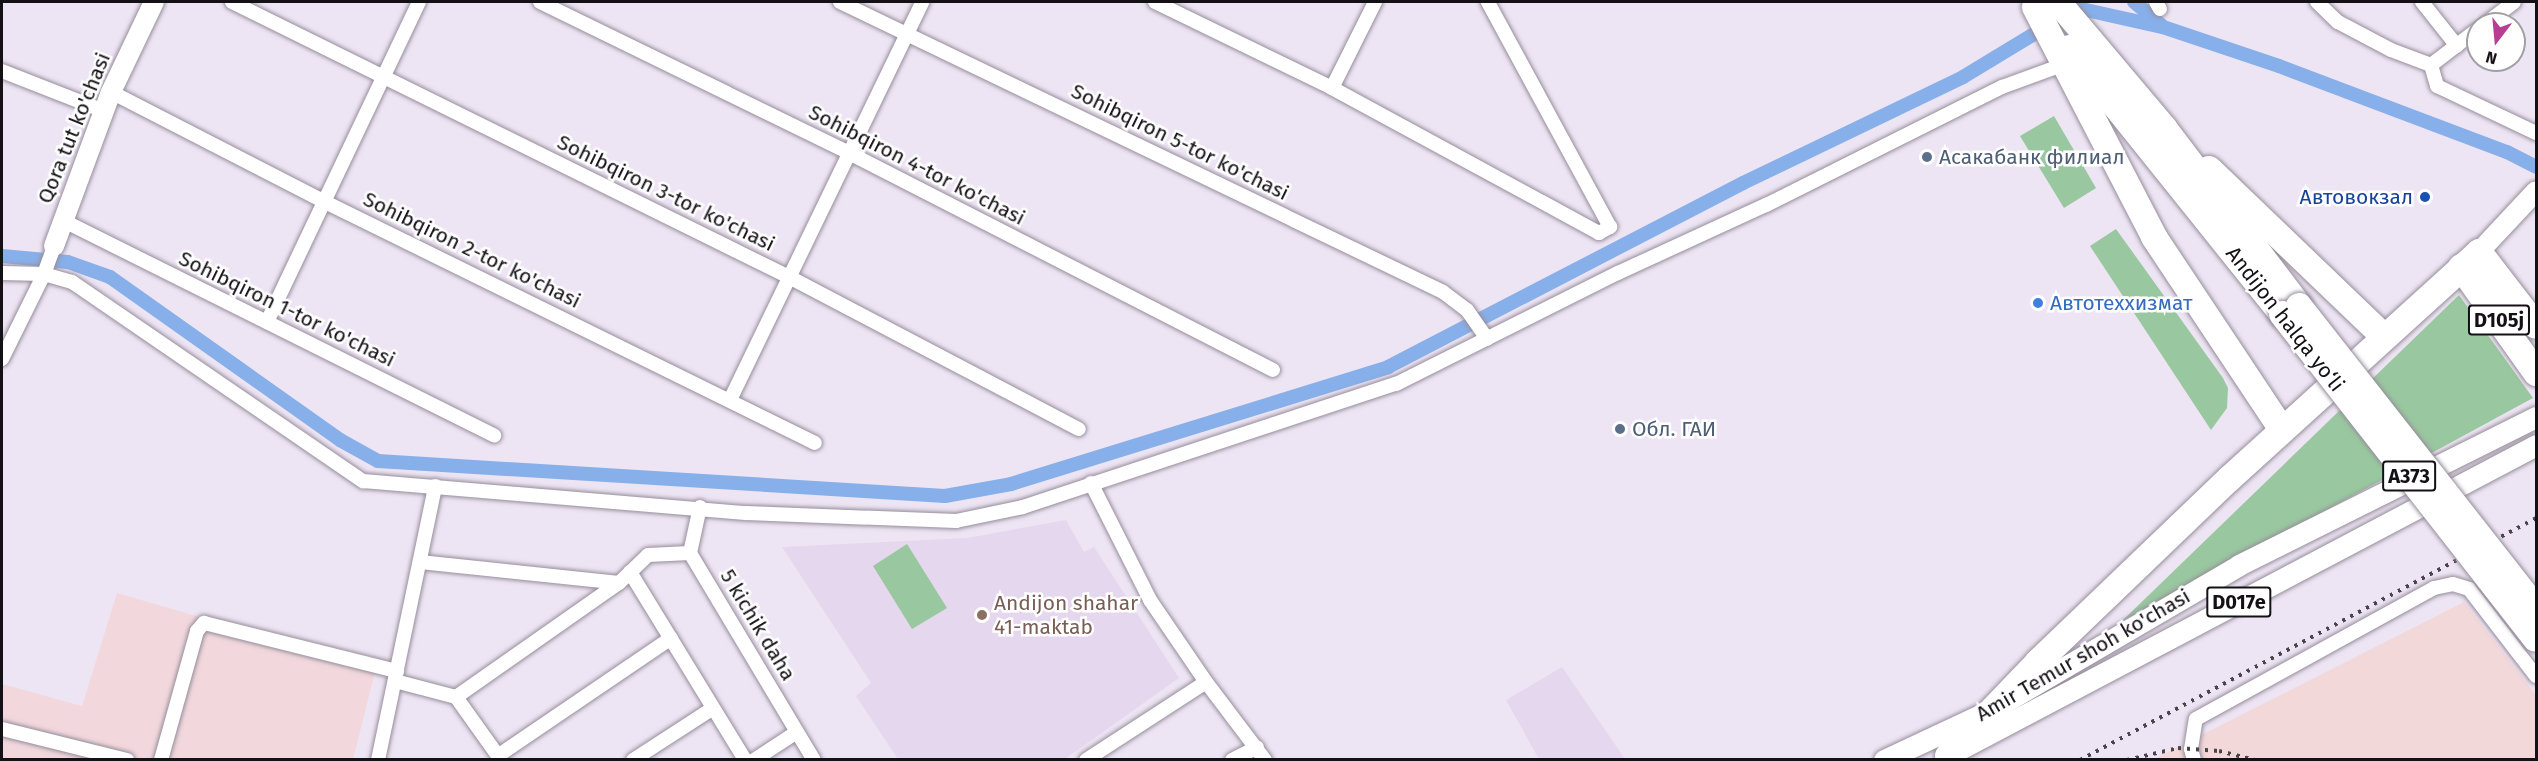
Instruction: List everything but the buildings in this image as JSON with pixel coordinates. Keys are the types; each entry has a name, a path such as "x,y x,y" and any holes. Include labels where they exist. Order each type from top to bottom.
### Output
{"highway":[{"path":"2041,3 2065,64 2154,237 2282,430"},
{"name":"Andijon halqa yo‘li","path":"2041,3 2163,128 2291,310 2536,639"},
{"name":"Andijon halqa yo‘li","path":"2041,3 2536,608"},
{"path":"2163,128 2384,337"},
{"path":"1944,758 2282,430 2470,260"},
{"name":"D105j","path":"2470,260 2536,326"},
{"name":"D105j","path":"2470,260 2536,373"}],"main road":[{"name":"Amir Temur shoh ko'chasi","path":"1884,759 1993,709 2239,565 2536,417"},
{"name":"Amir Temur shoh ko'chasi","path":"1944,758 2536,445"}],"street":[{"name":"Qora tut ko'chasi","path":"2,359 45,274 62,220 111,92 154,2"},
{"name":"Sohibqiron 3-tor ko'chasi","path":"232,2 791,278 1079,429"},
{"path":"267,322 419,2"},
{"name":"Sohibqiron 4-tor ko'chasi","path":"540,2 851,154 1273,370"},
{"name":"Sohibqiron 5-tor ko'chasi","path":"840,2 1443,292 1467,310 1486,336"},
{"path":"730,400 851,154 922,2"},
{"path":"1155,2 1332,88 1599,233 1610,227 1488,2"},
{"path":"1332,88 1375,2"},
{"path":"2317,2 2338,22 2391,50 2431,65"},
{"path":"2422,2 2457,46"},
{"path":"2501,12 2514,2"},
{"path":"2431,65 2466,39"},
{"path":"2,273 45,274 72,282 363,481 700,507 746,513 956,521 1023,507 1396,384 1486,336 1766,205 2002,87 2065,64"},
{"path":"2431,65 2437,86 2536,133"},
{"path":"2,71 104,111"},
{"name":"Sohibqiron 2-tor ko'chasi","path":"111,92 323,201 815,443"},
{"path":"2470,260 2536,190"},
{"name":"Sohibqiron 1-tor ko'chasi","path":"62,220 494,435"},
{"path":"1091,483 1150,600 1206,682 1264,759"},
{"path":"378,759 435,486"},
{"path":"456,697 618,583 648,555 690,553 700,507"},
{"name":"5 kichik daha","path":"690,553 814,759"},
{"path":"420,562 618,583"},
{"path":"630,572 745,759"},
{"path":"2194,759 2191,749 2196,719 2434,588 2452,584 2469,589 2536,676"},
{"path":"161,759 196,631 204,623 396,676 456,697 500,757 670,638"},
{"path":"1086,759 1206,682"},
{"path":"633,759 713,708"},
{"path":"2,729 127,759"},
{"path":"754,759 797,732"},
{"path":"1232,759 1257,747"}],"shaded area":[{"name":"Andijon shahar 41-maktab","path":"1066,520 1084,552 1094,547 1179,678 1065,759 898,759 856,696 871,683 782,547 967,538"},
{"path":"117,593 376,668 353,760 2,759 2,684 82,706"},
{"path":"2464,602 2536,695 2536,756 2532,759 2152,760"},
{"path":"1562,667 1625,759 1539,759 1506,700"}],"green space":[{"path":"2054,116 2096,188 2064,208 2020,136"},
{"path":"2116,229 2228,388 2227,408 2211,430 2090,246"},
{"path":"2459,295 2533,398 2122,621"},
{"path":"907,544 947,608 912,629 873,566"}],"waterway":[{"path":"2134,2 2161,25"},
{"path":"2,256 68,262 110,277 340,440 378,461 945,496 1011,484 1388,367 1743,183 1963,77 2077,8 2163,27 2279,66 2507,152 2536,167"}],"railway":[{"path":"2080,760 2536,518"},
{"path":"2127,760 2178,748 2219,751 2255,760"}],"place":[{"name":"Асакабанк филиал","path":"1927,157"},
{"name":"Автовокзал","path":"2425,197"},
{"name":"Автотеххизмат","path":"2038,303"},
{"name":"Обл. ГАИ","path":"1620,429"},
{"name":"Andijon shahar 41-maktab","path":"982,615"}]}
